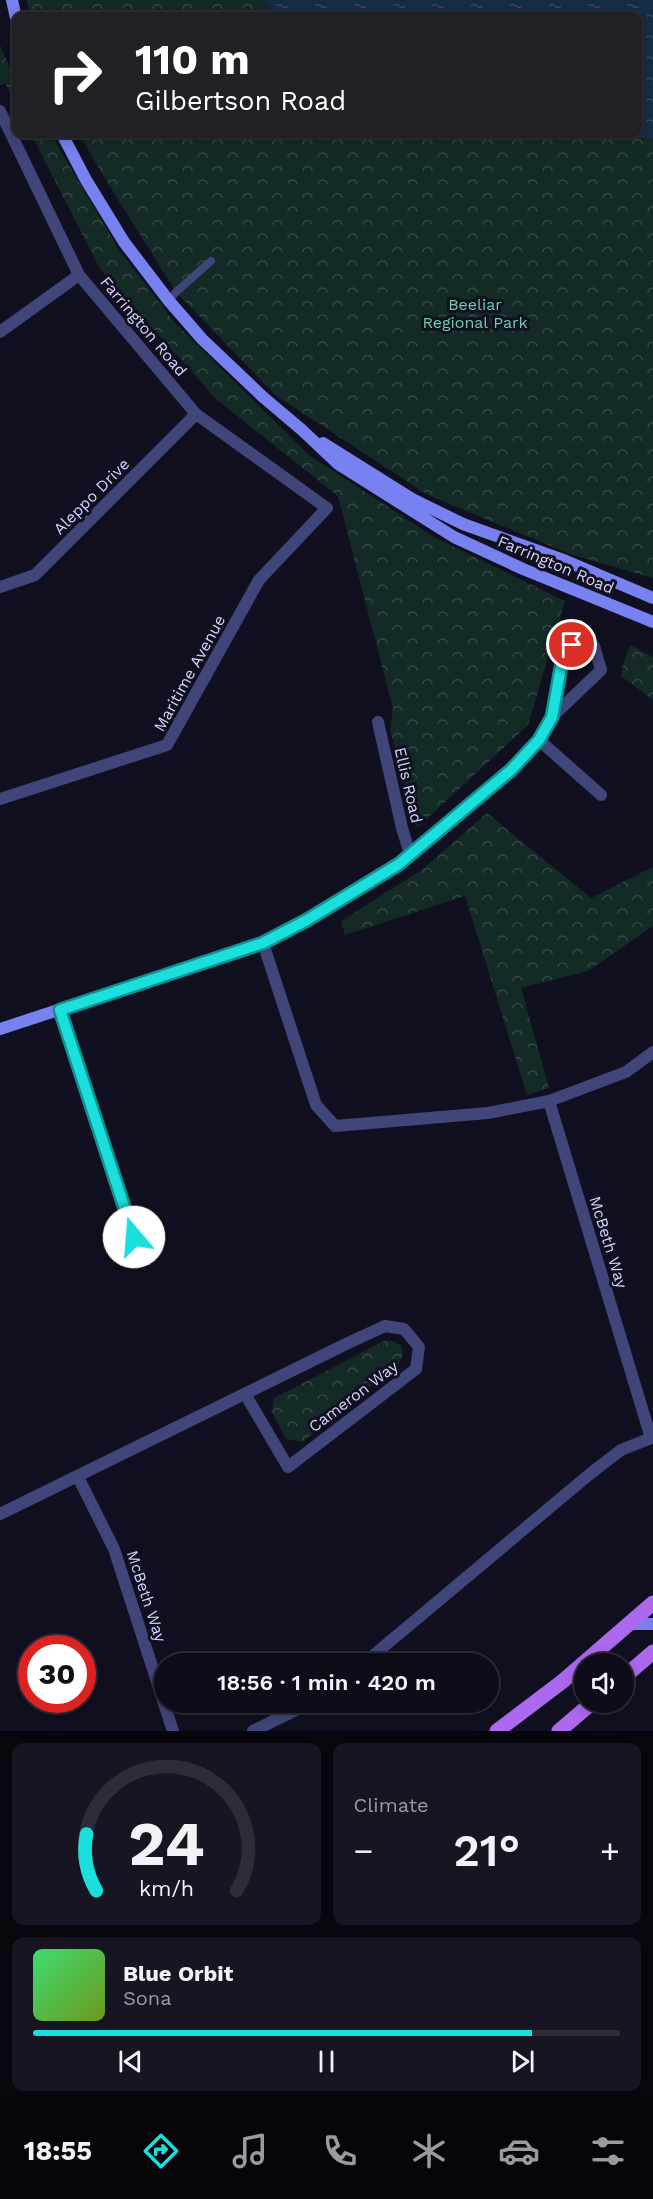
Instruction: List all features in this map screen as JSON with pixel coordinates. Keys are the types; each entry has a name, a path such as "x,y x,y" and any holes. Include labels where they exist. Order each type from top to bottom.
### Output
{"main road":[{"name":"Farrington Road","path":"64,138 86,180 124,242 170,301 217,353 338,464 454,537 523,569 653,622"},
{"name":"Farrington Road","path":"302,430 414,500 463,524 566,561 653,598"},
{"path":"0,1029 263,943"},
{"path":"497,1731 563,1681 653,1603"},
{"path":"630,1624 653,1624"},
{"path":"646,1663 653,1652"},
{"path":"559,1731 580,1713"}],"street":[{"name":"Farrington Road","path":"0,111 12,136"},
{"name":"Farrington Road","path":"13,138 79,275 196,414 327,508"},
{"path":"0,332 79,275"},
{"name":"Aleppo Drive","path":"0,587 35,575 196,414"},
{"name":"Maritime Avenue","path":"0,799 167,745 259,580 327,508"},
{"path":"552,717 561,667 572,645 594,646 600,670 552,717 539,740 511,770 399,864 307,920 263,943 316,1105 335,1126 488,1113 549,1101 627,1072 653,1052"},
{"name":"Ellis Road","path":"378,722 410,854"},
{"path":"539,740 601,795"},
{"path":"60,1010 134,1237"},
{"name":"McBeth Way","path":"376,1653 591,1473 621,1450 652,1438 549,1101"},
{"name":"Cameron Way","path":"0,1514 385,1326 404,1329 419,1347 416,1369 288,1467 246,1394"},
{"name":"McBeth Way","path":"78,1477 114,1549 173,1731"},
{"path":"253,1731 290,1713"}],"lane":[{"path":"170,301 176,292 212,261"}],"green space":[{"name":"Beeliar Regional Park","path":"26,0 653,0 653,578 570,554 428,495 275,395 176,292 81,138 642,138 642,12 30,12"},
{"path":"0,45 12,73 12,97 5,83 0,85"},
{"path":"33,138 54,138 120,251 175,323 309,455 434,537 565,601 528,725 417,828 390,730 393,709 338,496 217,400 100,269"},
{"path":"630,645 653,657 653,700 621,676"},
{"path":"487,813 591,898 653,867 653,926 588,971 521,988 549,1088 527,1095 465,896 345,935 341,921 423,869"},
{"path":"384,1341 393,1341 401,1345 403,1354 400,1362 303,1442 286,1439 272,1412 274,1398"}],"water":[{"path":"264,0 653,0 653,139 642,138 642,12 276,12"}],"route":[{"path":"134,1237 60,1010 263,943 307,920 399,864 511,770 539,740 552,717 561,667 572,645"}]}
